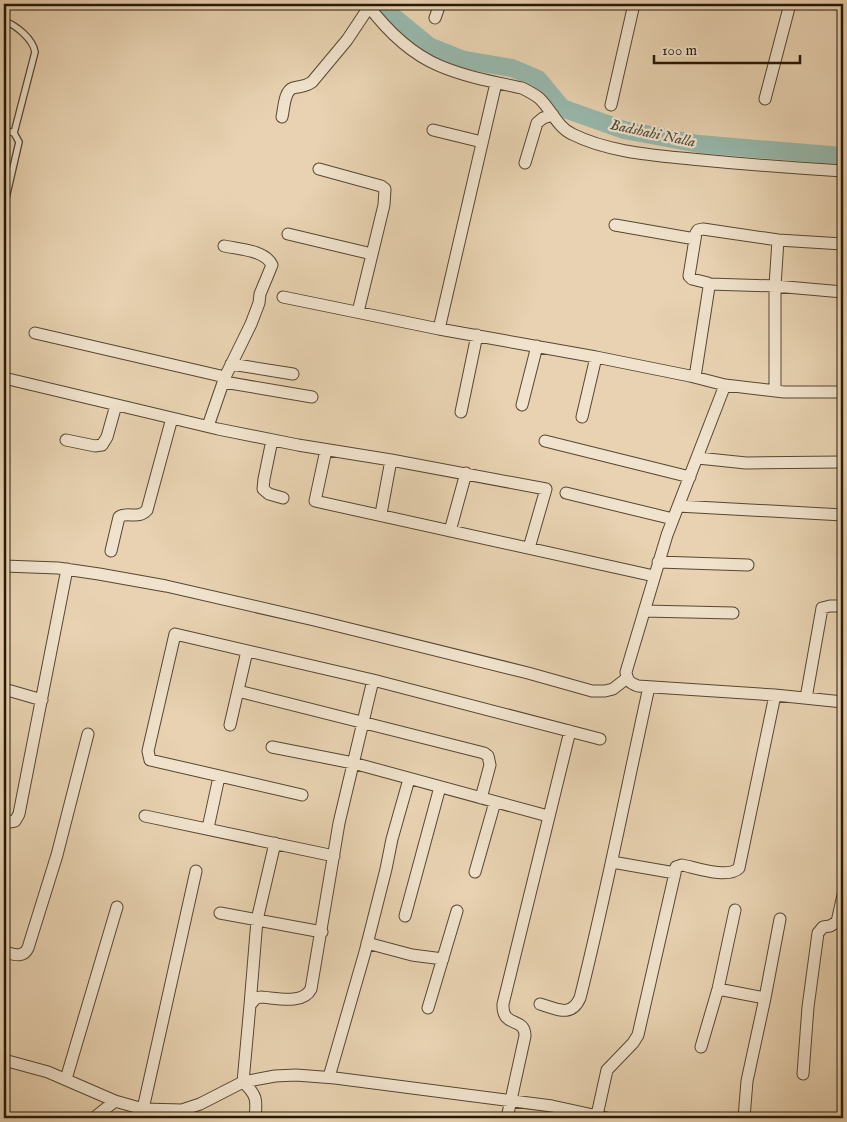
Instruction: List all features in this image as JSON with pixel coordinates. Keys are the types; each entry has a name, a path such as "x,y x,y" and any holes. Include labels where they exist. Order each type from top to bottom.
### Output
{"street":[{"path":"435,18 440,4"},
{"path":"611,104 634,4"},
{"path":"765,99 790,4"},
{"path":"282,117 290,90 306,86 312,82 348,40 368,5 385,26 428,60 458,73 522,88 539,98 563,128 590,142 648,155 735,164 843,171"},
{"path":"439,329 496,83"},
{"path":"525,163 536,123 543,118 553,115"},
{"path":"433,130 482,142"},
{"path":"319,169 381,186 385,189 384,204 358,312"},
{"path":"615,225 695,238"},
{"path":"843,244 778,240 703,229 698,230 689,276 692,279 708,282 709,284 775,286 843,292"},
{"path":"288,234 372,254"},
{"path":"775,391 775,286 778,240"},
{"path":"208,426 224,379 247,335 259,303 260,294 272,265 267,258 260,254 224,246"},
{"path":"695,377 709,284"},
{"path":"283,297 439,329 596,357 725,385 775,391 843,392"},
{"path":"35,333 224,379 312,397"},
{"path":"461,412 477,335"},
{"path":"522,406 536,346"},
{"path":"582,417 596,357"},
{"path":"231,364 294,374"},
{"path":"4,378 272,440 466,473 546,490 529,548"},
{"path":"725,385 658,562 626,672 627,678 630,684 649,687 775,695 843,702"},
{"path":"66,440 95,446 102,445 107,437 116,405"},
{"path":"111,551 119,517 125,514 137,516 147,510 172,418"},
{"path":"272,440 263,489 269,494 283,498"},
{"path":"545,442 690,477"},
{"path":"326,450 315,501 381,514 654,576"},
{"path":"698,458 746,463 843,462"},
{"path":"381,514 391,460"},
{"path":"450,531 466,473"},
{"path":"566,493 673,519"},
{"path":"678,506 843,515"},
{"path":"658,562 748,565"},
{"path":"4,566 67,569 150,583 314,620 528,673 592,691 604,692 613,689 627,678"},
{"path":"4,823 15,821 19,814 67,569"},
{"path":"806,698 822,608 843,606"},
{"path":"644,611 732,613"},
{"path":"302,796 150,760 148,751 175,634 373,680 600,738"},
{"path":"230,725 247,651"},
{"path":"250,1005 256,998 261,997 295,999 309,994 313,983 322,932 339,823 373,680"},
{"path":"540,1004 563,1010 572,1010 576,1006 583,985 612,862 617,830 649,687"},
{"path":"4,689 42,700"},
{"path":"238,691 484,753 488,756 490,765 481,798"},
{"path":"5,1062 48,1072 115,1101 143,1109 182,1110 200,1104 243,1082 289,1075 328,1077 511,1100 573,1114 602,1117 607,1070 633,1043 638,1034 676,868 682,865 724,874 734,873 739,868 775,695"},
{"path":"507,1118 525,1031 522,1026 506,1018 503,1012 503,1004 570,731"},
{"path":"4,952 22,955 25,954 28,948 57,855 88,734"},
{"path":"272,747 353,763 548,816"},
{"path":"208,828 219,777"},
{"path":"328,1077 367,943 392,838 409,779"},
{"path":"406,916 440,787"},
{"path":"475,872 496,802"},
{"path":"145,816 334,856"},
{"path":"243,1082 257,920 275,843"},
{"path":"612,862 674,874"},
{"path":"143,1109 196,870"},
{"path":"803,1074 808,1007 818,933 823,927 837,922 843,895"},
{"path":"66,1080 117,907"},
{"path":"701,1047 718,989 735,910"},
{"path":"428,1008 457,911"},
{"path":"220,913 322,932"},
{"path":"744,1118 747,1082 780,919"},
{"path":"367,943 412,956 443,959"},
{"path":"718,989 765,998"},
{"path":"243,1082 252,1090 256,1097 255,1118"},
{"path":"94,1118 115,1101"}],"lane":[{"path":"4,20 29,39 35,52 14,133"},
{"path":"4,130 14,133 18,139 6,198"}],"waterway":[{"name":"Badshahi Nalla","path":"378,4 429,46 464,60 512,68 538,79 562,108 624,130 699,144 843,156"}]}
